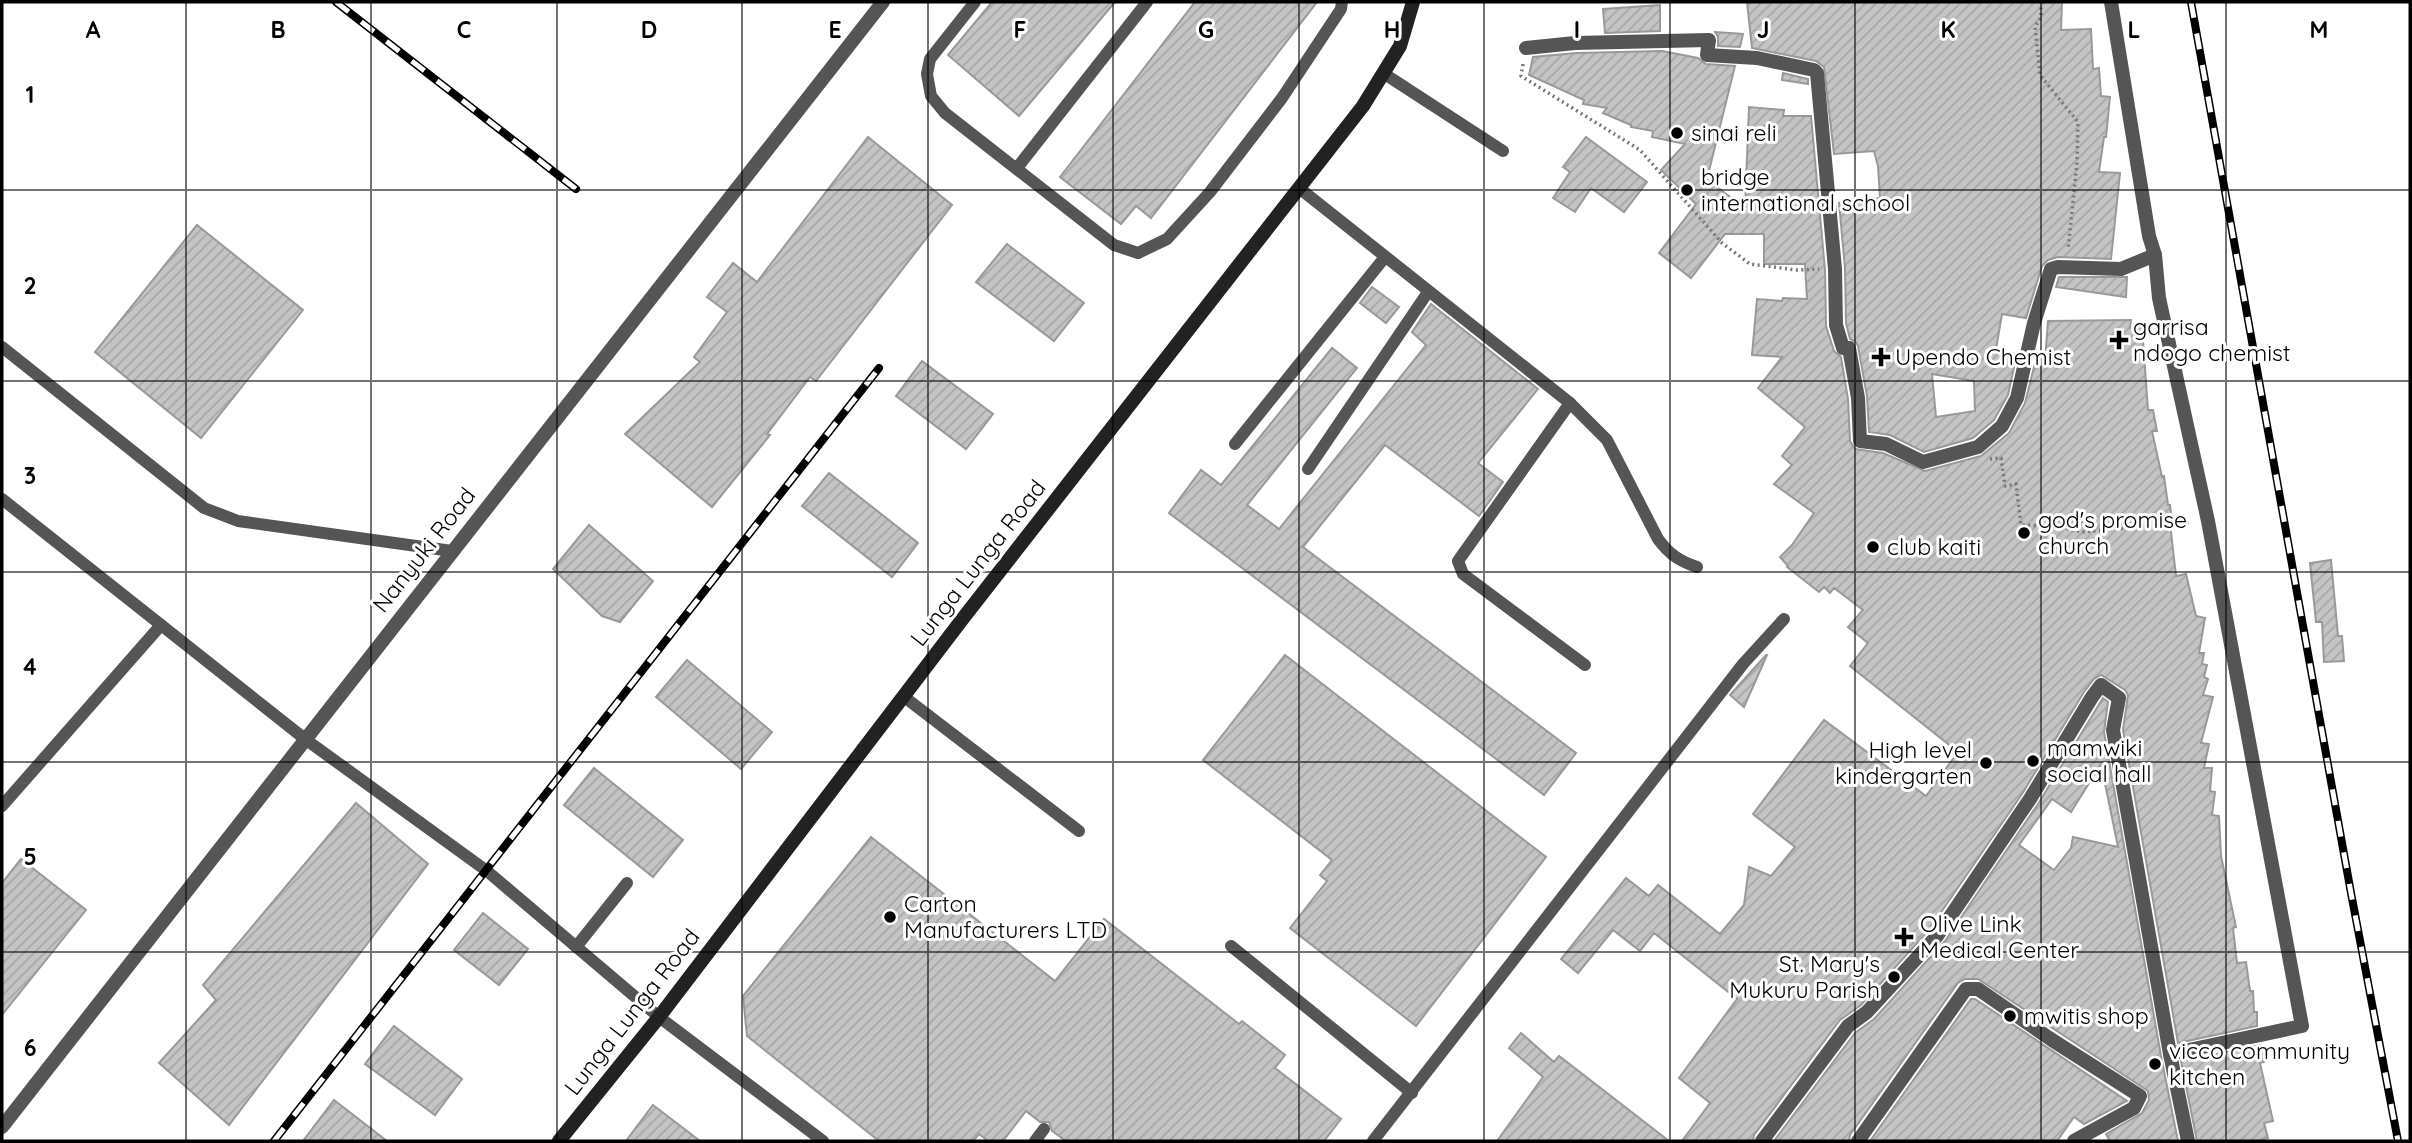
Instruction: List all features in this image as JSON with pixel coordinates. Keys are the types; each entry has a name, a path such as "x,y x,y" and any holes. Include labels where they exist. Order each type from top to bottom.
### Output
{"main road":[{"name":"Lunga Lunga Road","path":"559,1141 659,1017 903,696 1363,106 1400,46 1413,2"}],"street":[{"name":"Nanyuki Road","path":"2,1127 883,2"},
{"path":"2111,2 2149,236 2155,255 2159,298 2208,521 2302,1026 2170,1054"},
{"path":"1526,48 1574,43 1709,40 1707,55 1757,58 1814,70 1817,73 1835,269 1836,325 1843,348 1849,348 1858,398 1860,441 1886,444 1923,462 1978,447 2002,426 2017,398 2051,269 2121,269 2155,255"},
{"path":"1762,1141 1848,1026 1867,1012 1937,936 2030,799 2091,697 2101,685 2119,698 2113,730 2188,1141"},
{"path":"1858,1141 1966,989 1973,988 2140,1097 2134,1108 2074,1141"}],"lane":[{"path":"975,2 930,59 927,74 931,96 945,113 1114,245 1138,253 1167,239 1210,192 1282,98 1341,9 1342,2"},
{"path":"1017,168 1147,2"},
{"path":"1383,73 1503,151"},
{"path":"1299,188 1570,403 1607,440 1658,539 1667,551 1678,560 1697,567"},
{"path":"1235,444 1385,257"},
{"path":"1308,469 1428,292"},
{"path":"2,347 204,508 220,516 238,521 452,551"},
{"path":"1570,403 1458,561 1463,574 1585,665"},
{"path":"2,499 305,739 487,871 659,1017 823,1141"},
{"path":"1373,1141 1743,664 1784,619"},
{"path":"2,806 161,625"},
{"path":"903,696 1079,831"},
{"path":"576,947 627,883"},
{"path":"1231,946 1412,1093"},
{"path":"1035,1141 1044,1129"}],"path":[{"path":"2041,2 2041,17 2035,27 2040,75 2078,122 2077,163 2066,268"},
{"path":"1526,48 1521,76 1640,150 1722,243 1749,264 1797,270 1835,269"},
{"path":"1964,452 1974,461 2001,458 2005,486 2016,484 2021,525 2054,526 2081,533 2208,521"}],"building":[{"path":"992,2 1115,2 1019,116 948,55"},
{"path":"1195,2 1317,2 1151,218 1136,206 1121,224 1060,177"},
{"path":"1747,2 2062,2 2061,30 2091,29 2093,69 2099,68 2101,96 2110,97 2099,172 2120,173 2111,259 2058,257 2048,260 2042,266 2026,318 2002,314 1996,349 2017,354 2008,395 1994,420 1973,438 1924,452 1890,435 1869,432 1867,396 1858,346 1850,339 1846,323 1845,268 1839,203 1880,198 1874,151 1834,154 1824,67 1816,61 1752,48","holes":["1932,374 1974,381 1975,411 1936,417"]},
{"path":"1660,5 1660,31 1605,33 1603,9"},
{"path":"1715,32 1743,34 1740,47 1718,46"},
{"path":"1662,51 1698,58 1706,64 1735,66 1708,175 1705,178 1745,208 1749,107 1784,110 1783,116 1811,116 1825,270 1826,326 1834,351 1841,357 1848,399 1850,441 1855,449 1883,453 1925,471 1981,456 2009,433 2025,403 2036,359 2045,361 2048,321 2131,320 2130,328 2142,327 2148,410 2153,410 2157,431 2152,431 2170,505 2176,576 2186,574 2196,616 2205,618 2199,653 2204,653 2202,664 2207,665 2204,677 2208,679 2203,695 2213,697 2201,743 2209,744 2204,768 2212,768 2210,791 2215,792 2212,815 2219,816 2221,856 2236,927 2233,928 2237,963 2246,962 2250,991 2253,991 2254,1012 2257,1012 2257,1026 2178,1043 2123,730 2128,695 2125,690 2101,675 2094,679 2084,692 2022,794 1929,930 1861,1005 1840,1020 1754,1135 1753,1141 1682,1141 1710,1103 1679,1078 1737,999 1654,933 1640,951 1613,930 1578,973 1561,959 1626,878 1649,896 1658,885 1720,934 1744,905 1749,867 1771,876 1795,847 1753,814 1824,720 1926,796 1958,752 1850,666 1868,643 1848,627 1863,610 1834,588 1830,593 1824,587 1819,592 1787,567 1780,557 1792,545 1814,513 1774,484 1792,465 1782,456 1805,427 1758,388 1782,357 1752,355 1757,299 1807,299 1805,264 1764,264 1764,234 1725,234 1691,278 1659,253 1696,204 1661,170 1685,144 1652,137 1653,131 1631,127 1603,113 1607,108 1583,104 1584,100 1529,75 1533,57"},
{"path":"1783,73 1808,79 1808,84 1782,80"},
{"path":"868,137 952,205 816,381 810,377 767,434 770,435 712,507 625,434 700,362 694,357 727,312 707,297 733,263 757,282"},
{"path":"1586,137 1647,182 1624,212 1591,188 1575,212 1553,198 1570,172 1563,167"},
{"path":"197,225 303,310 201,438 95,352"},
{"path":"1007,244 1084,303 1054,341 976,282"},
{"path":"2059,277 2127,277 2126,297 2056,287"},
{"path":"1372,287 1399,307 1386,323 1360,303"},
{"path":"1431,304 1538,389 1478,463 1503,482 1479,516 1385,445 1303,547 1576,753 1544,795 1169,513 1201,470 1221,485 1332,348 1357,368 1247,505 1279,529 1426,345 1412,332"},
{"path":"922,361 993,414 966,449 896,396"},
{"path":"829,473 918,543 892,577 802,506"},
{"path":"589,525 653,581 620,622 602,616 553,569"},
{"path":"2331,560 2338,636 2342,636 2344,661 2324,662 2322,622 2316,622 2310,563"},
{"path":"1285,655 1546,857 1416,1026 1290,928 1327,881 1320,875 1332,860 1203,760"},
{"path":"1767,655 1744,707 1730,695"},
{"path":"687,660 772,732 741,769 656,697"},
{"path":"2103,698 2108,702 2104,732 2178,1141 2110,1141 2106,1134 2142,1113 2149,1100 2148,1091 1978,979 1965,979 1958,983 1850,1135 1849,1141 1774,1141 1855,1033 1874,1019 1945,941 2038,804","holes":["2101,764 2118,847 2073,837 2071,848 2054,870 2019,845 2052,799 2071,812"]},
{"path":"594,768 683,840 653,877 564,805"},
{"path":"356,803 428,864 229,1125 159,1063 216,1000 203,985"},
{"name":"Carton Manufacturers LTD","path":"871,837 1055,981 1104,919 1239,1024 1242,1021 1285,1055 1275,1068 1341,1119 1324,1141 1066,1141 1052,1131 1049,1122 1040,1122 1026,1111 1003,1141 988,1141 979,1134 973,1141 879,1141 747,1036 743,996"},
{"path":"21,859 86,910 2,1015 2,883"},
{"path":"483,913 528,949 499,985 454,950"},
{"path":"1971,999 1975,999 2127,1101 2084,1124 2074,1117 2057,1141 1870,1141"},
{"path":"394,1026 462,1079 435,1115 365,1064"},
{"path":"1521,1033 1554,1062 1559,1056 1669,1141 1497,1141 1543,1077 1509,1048"},
{"path":"2261,1045 2264,1062 2260,1063 2273,1121 2264,1123 2268,1138 2257,1141 2197,1141 2181,1061"},
{"path":"334,1100 387,1141 303,1141"},
{"path":"653,1105 700,1141 626,1141"}],"railway":[{"path":"336,2 576,189"},
{"path":"2191,2 2398,1141"},
{"path":"274,1141 879,368"}],"place":[{"name":"sinai reli","path":"1677,133"},
{"name":"bridge international school","path":"1687,190"},
{"name":"garrisa ndogo chemist","path":"2119,340"},
{"name":"Upendo Chemist","path":"1881,357"},
{"name":"god's promise church","path":"2024,533"},
{"name":"club kaiti","path":"1873,547"},
{"name":"mamwiki social hall","path":"2033,761"},
{"name":"High level kindergarten","path":"1986,763"},
{"name":"Carton Manufacturers LTD","path":"890,917"},
{"name":"Olive Link Medical Center","path":"1904,937"},
{"name":"St. Mary's Mukuru Parish","path":"1894,977"},
{"name":"mwitis shop","path":"2010,1016"},
{"name":"vicco community kitchen","path":"2155,1064"}]}
